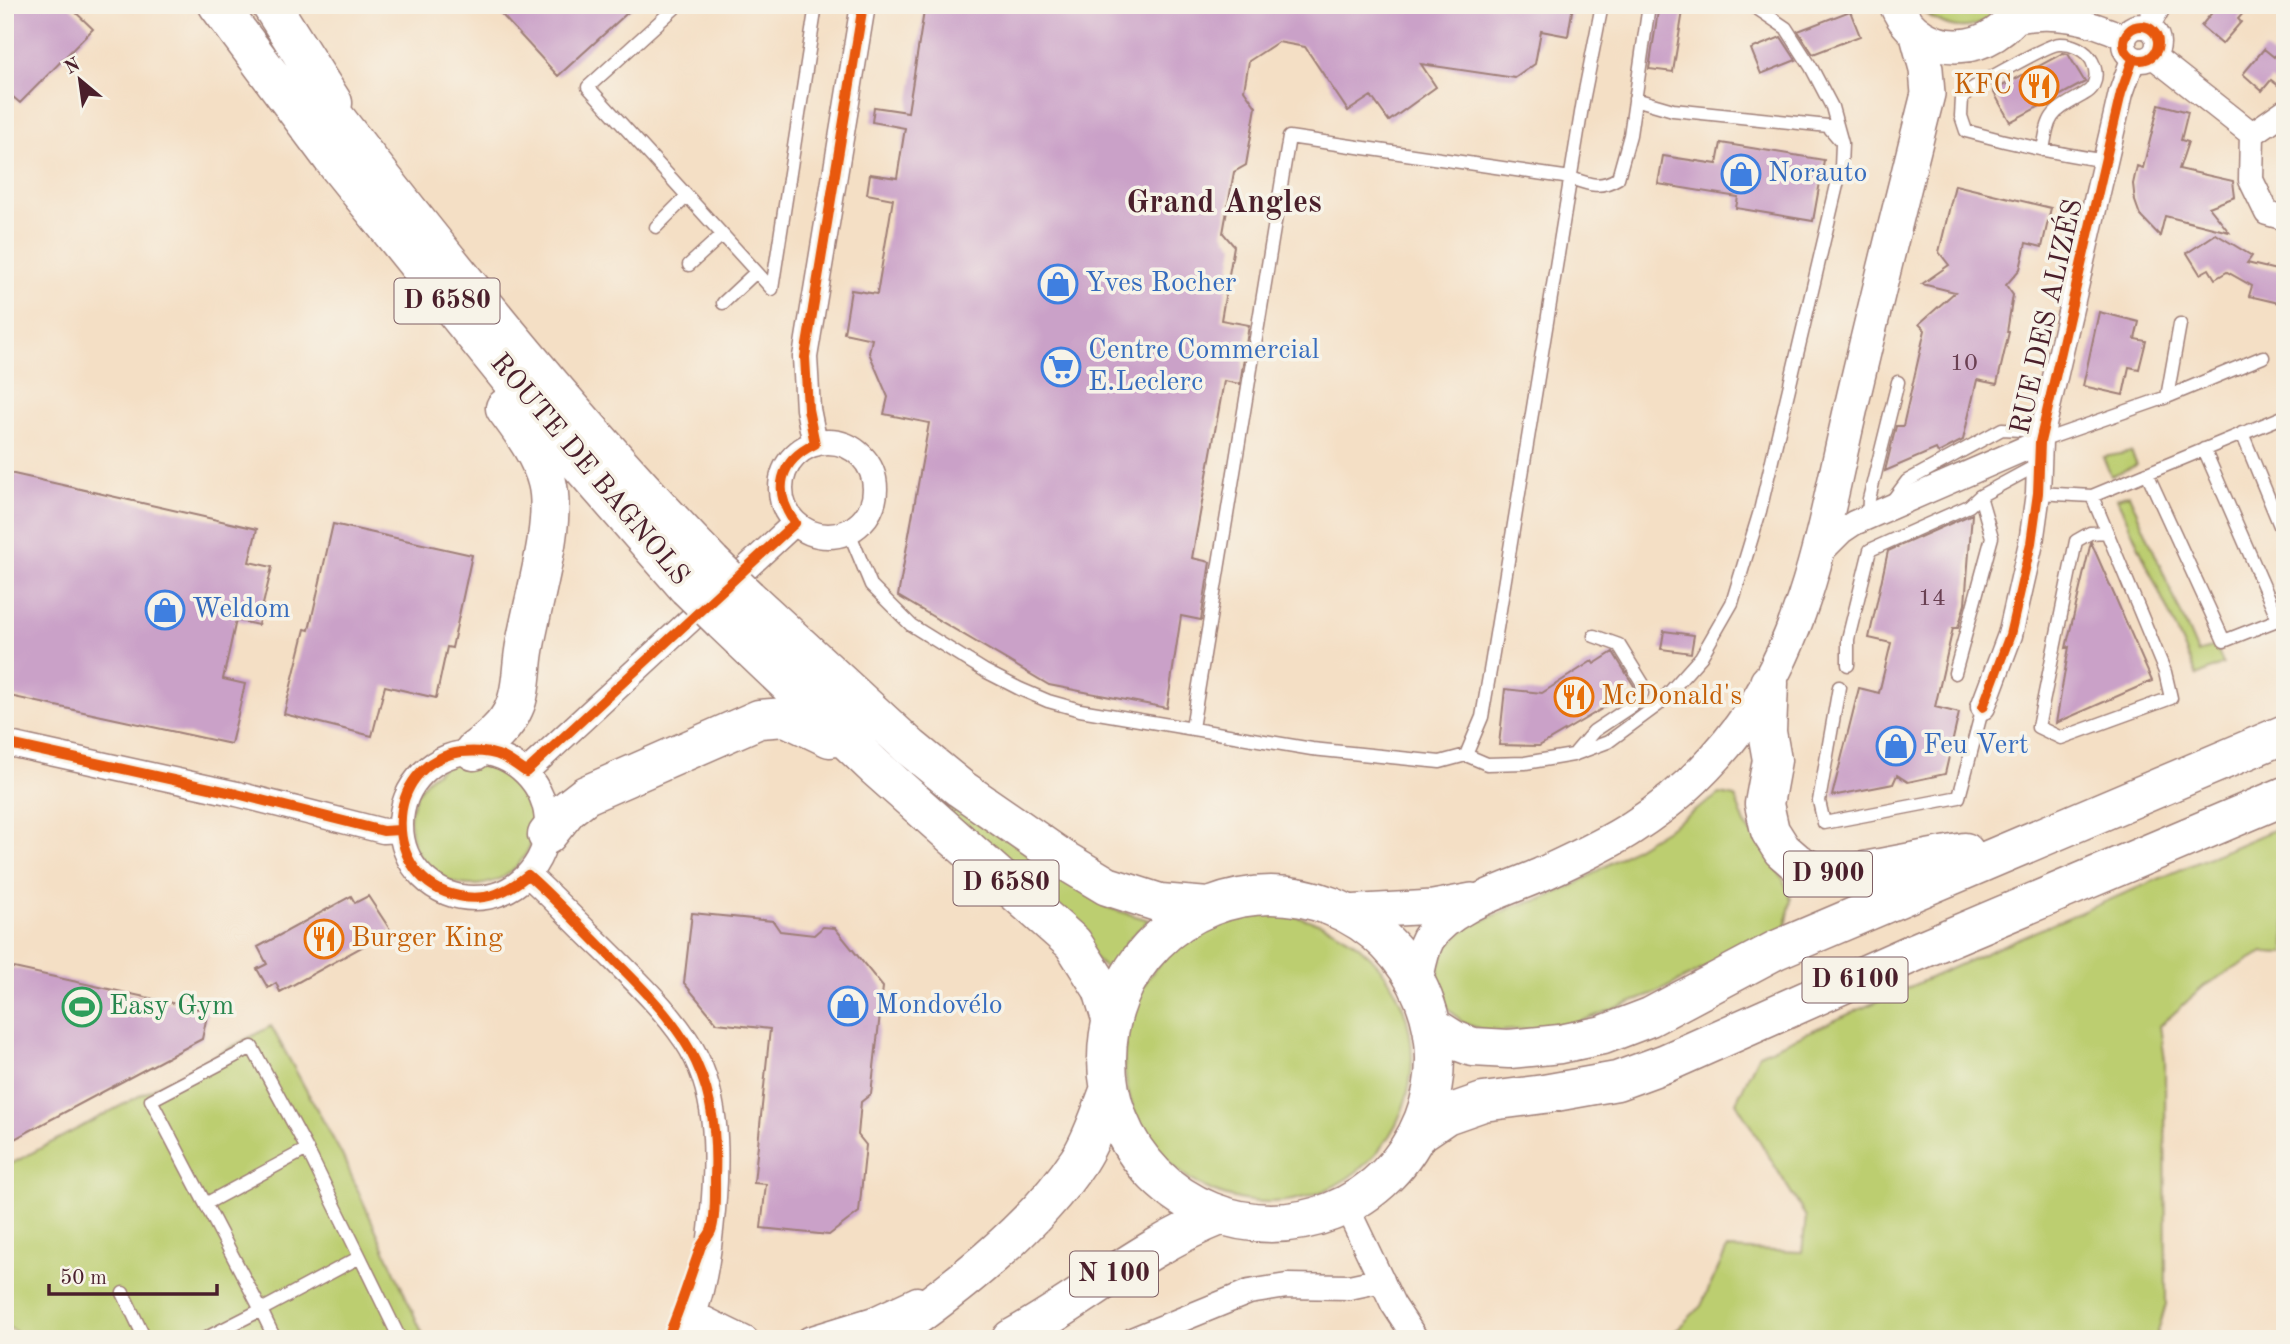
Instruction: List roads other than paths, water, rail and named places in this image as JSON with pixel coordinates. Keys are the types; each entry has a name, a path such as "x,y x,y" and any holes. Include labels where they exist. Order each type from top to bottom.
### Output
{"main road":[{"name":"ROUTE DE BAGNOLS","path":"218,5 332,158 564,445 735,610 874,767 1073,943 1102,989 1111,1018"},
{"name":"ROUTE DE BAGNOLS","path":"249,5 371,164 566,403 699,575"},
{"path":"271,5 371,164"},
{"name":"D 900","path":"1345,912 1433,907 1481,898 1540,875 1633,828 1685,787 1718,756 1769,683 1796,622 1816,558 1928,94 1927,69 1916,32 1896,5"},
{"name":"D 900","path":"1928,94 1971,46 1994,37 2018,13"},
{"path":"1916,32 1933,42 1971,46"},
{"path":"332,158 448,331 523,432 547,481 550,501 544,552 524,652 519,695 514,710 500,729 474,751"},
{"name":"ROUTE DE BAGNOLS","path":"735,610 853,697 960,788 1064,860 1107,886 1160,903 1208,907"},
{"name":"D 900","path":"1769,683 1767,732 1772,760 1764,804 1770,831 1782,850 1797,863 1817,874 1854,873 2049,834"},
{"path":"547,835 568,809 586,795 759,719 786,717 819,731 874,767"},
{"name":"D 6100","path":"1432,1026 1454,1040 1474,1047 1509,1049 1560,1044 1603,1035 1650,1017 1776,950 2285,734"},
{"name":"D 6100","path":"1418,1134 1446,1115 1483,1102 1616,1081 1667,1063 1912,954 2285,796"},
{"path":"1263,895 1291,896 1319,902 1345,912 1397,953 1416,981 1432,1026 1434,1081 1418,1134 1391,1171 1374,1187 1346,1206 1305,1220 1263,1224 1220,1216 1181,1198 1147,1169 1123,1133 1109,1091 1106,1055 1111,1018 1122,990 1137,964 1157,941 1208,907 1263,895"},
{"name":"D 900","path":"1416,981 1428,939 1439,927 1481,898"},
{"path":"884,1339 966,1278 1050,1199 1080,1159 1109,1091"},
{"name":"N 100","path":"1011,1339 1054,1315 1153,1247 1220,1216"}],"street":[{"path":"815,444 808,409 805,357 863,5"},
{"path":"2137,51 2158,47 2157,38 2147,27 2159,5"},
{"path":"2018,13 2051,16 2064,12 2137,51 2252,134"},
{"name":"RUE DES ALIZÉS","path":"1983,707 2010,635 2031,543 2041,446 2121,93 2137,51"},
{"path":"2252,134 2285,111"},
{"path":"2252,134 2251,180 2267,213 2285,218"},
{"path":"829,442 855,451 865,460 872,472 874,500 860,524 849,531 830,536 811,533 795,523 785,510 781,494 782,478 789,463 801,451 815,444 829,442"},
{"path":"1816,558 1842,531 2041,446"},
{"path":"526,772 795,523"},
{"path":"5,743 237,794 383,831 400,830"},
{"path":"474,751 502,756 526,772 539,790 547,812 547,835 537,863 528,875 511,889 491,896 470,898 449,894 430,884 414,869 404,850 400,830 401,810 408,790 420,774 435,761 454,753 474,751"},
{"path":"528,875 642,986 687,1042 704,1080 712,1108 716,1159 707,1268 695,1314 685,1339"},
{"path":"1346,1206 1393,1304 1416,1339"},
{"path":"808,1339 874,1319 966,1278"},
{"path":"1134,1339 1249,1292 1287,1286 1349,1287 1382,1280"},
{"path":"695,1314 746,1339"}],"lane":[{"path":"678,5 588,87 772,289 816,5"},
{"path":"1466,755 1482,717 1490,673 1602,5"},
{"path":"1192,728 1289,137 1571,178 1594,186 1605,186 1618,178 1630,135 1649,5"},
{"path":"849,531 871,585 892,609 911,625 985,671 1020,689 1080,710 1312,748 1440,762 1466,755 1486,764 1525,763 1573,755 1608,742 1658,705 1702,657 1732,603 1771,466 1841,168 1842,142 1832,107 1805,57 1786,28 1752,5"},
{"path":"2043,150 2047,124 2052,115 2057,109 2091,91 2095,82 2093,63 2088,54 2062,43 2055,44 1968,91 1962,98 1961,107 1966,131 2043,150 2107,162"},
{"path":"1635,99 1672,110 1828,126 1842,142"},
{"path":"656,227 687,196"},
{"path":"689,265 722,235"},
{"path":"723,303 756,272"},
{"path":"2167,397 2180,324"},
{"path":"1848,665 1848,639 1870,550 1969,506 2041,446 2263,357"},
{"path":"1877,514 1869,499 1898,382"},
{"path":"2038,493 2092,496 2285,416"},
{"path":"2242,433 2285,538"},
{"path":"2147,473 2224,641 2281,618 2204,449"},
{"path":"1955,673 1992,537 1980,496"},
{"path":"2092,496 2107,532 2165,672 2171,698 2061,738 2038,727 2076,541 2090,533 2107,532"},
{"path":"1573,755 1594,731 1633,705 1642,693 1643,684 1619,645 1594,636"},
{"path":"1839,687 1819,801 1824,823 1959,797 1983,707"},
{"path":"275,1339 207,1203 151,1100 252,1047 307,1149 400,1339"},
{"path":"207,1203 307,1149"},
{"path":"204,1339 360,1257"},
{"path":"123,1293 145,1339"}],"place":[{"name":"KFC","path":"2039,86"},
{"name":"Norauto","path":"1741,174"},
{"name":"Yves Rocher","path":"1058,284"},
{"name":"Centre Commercial E.Leclerc","path":"1061,367"},
{"name":"Weldom","path":"165,610"},
{"name":"McDonald's","path":"1574,697"},
{"name":"Feu Vert","path":"1896,746"},
{"name":"Burger King","path":"324,939"},
{"name":"Mondovélo","path":"848,1006"},
{"name":"Easy Gym","path":"82,1007"}],"district":[{"name":"Grand Angles","path":"1224,204"}]}
